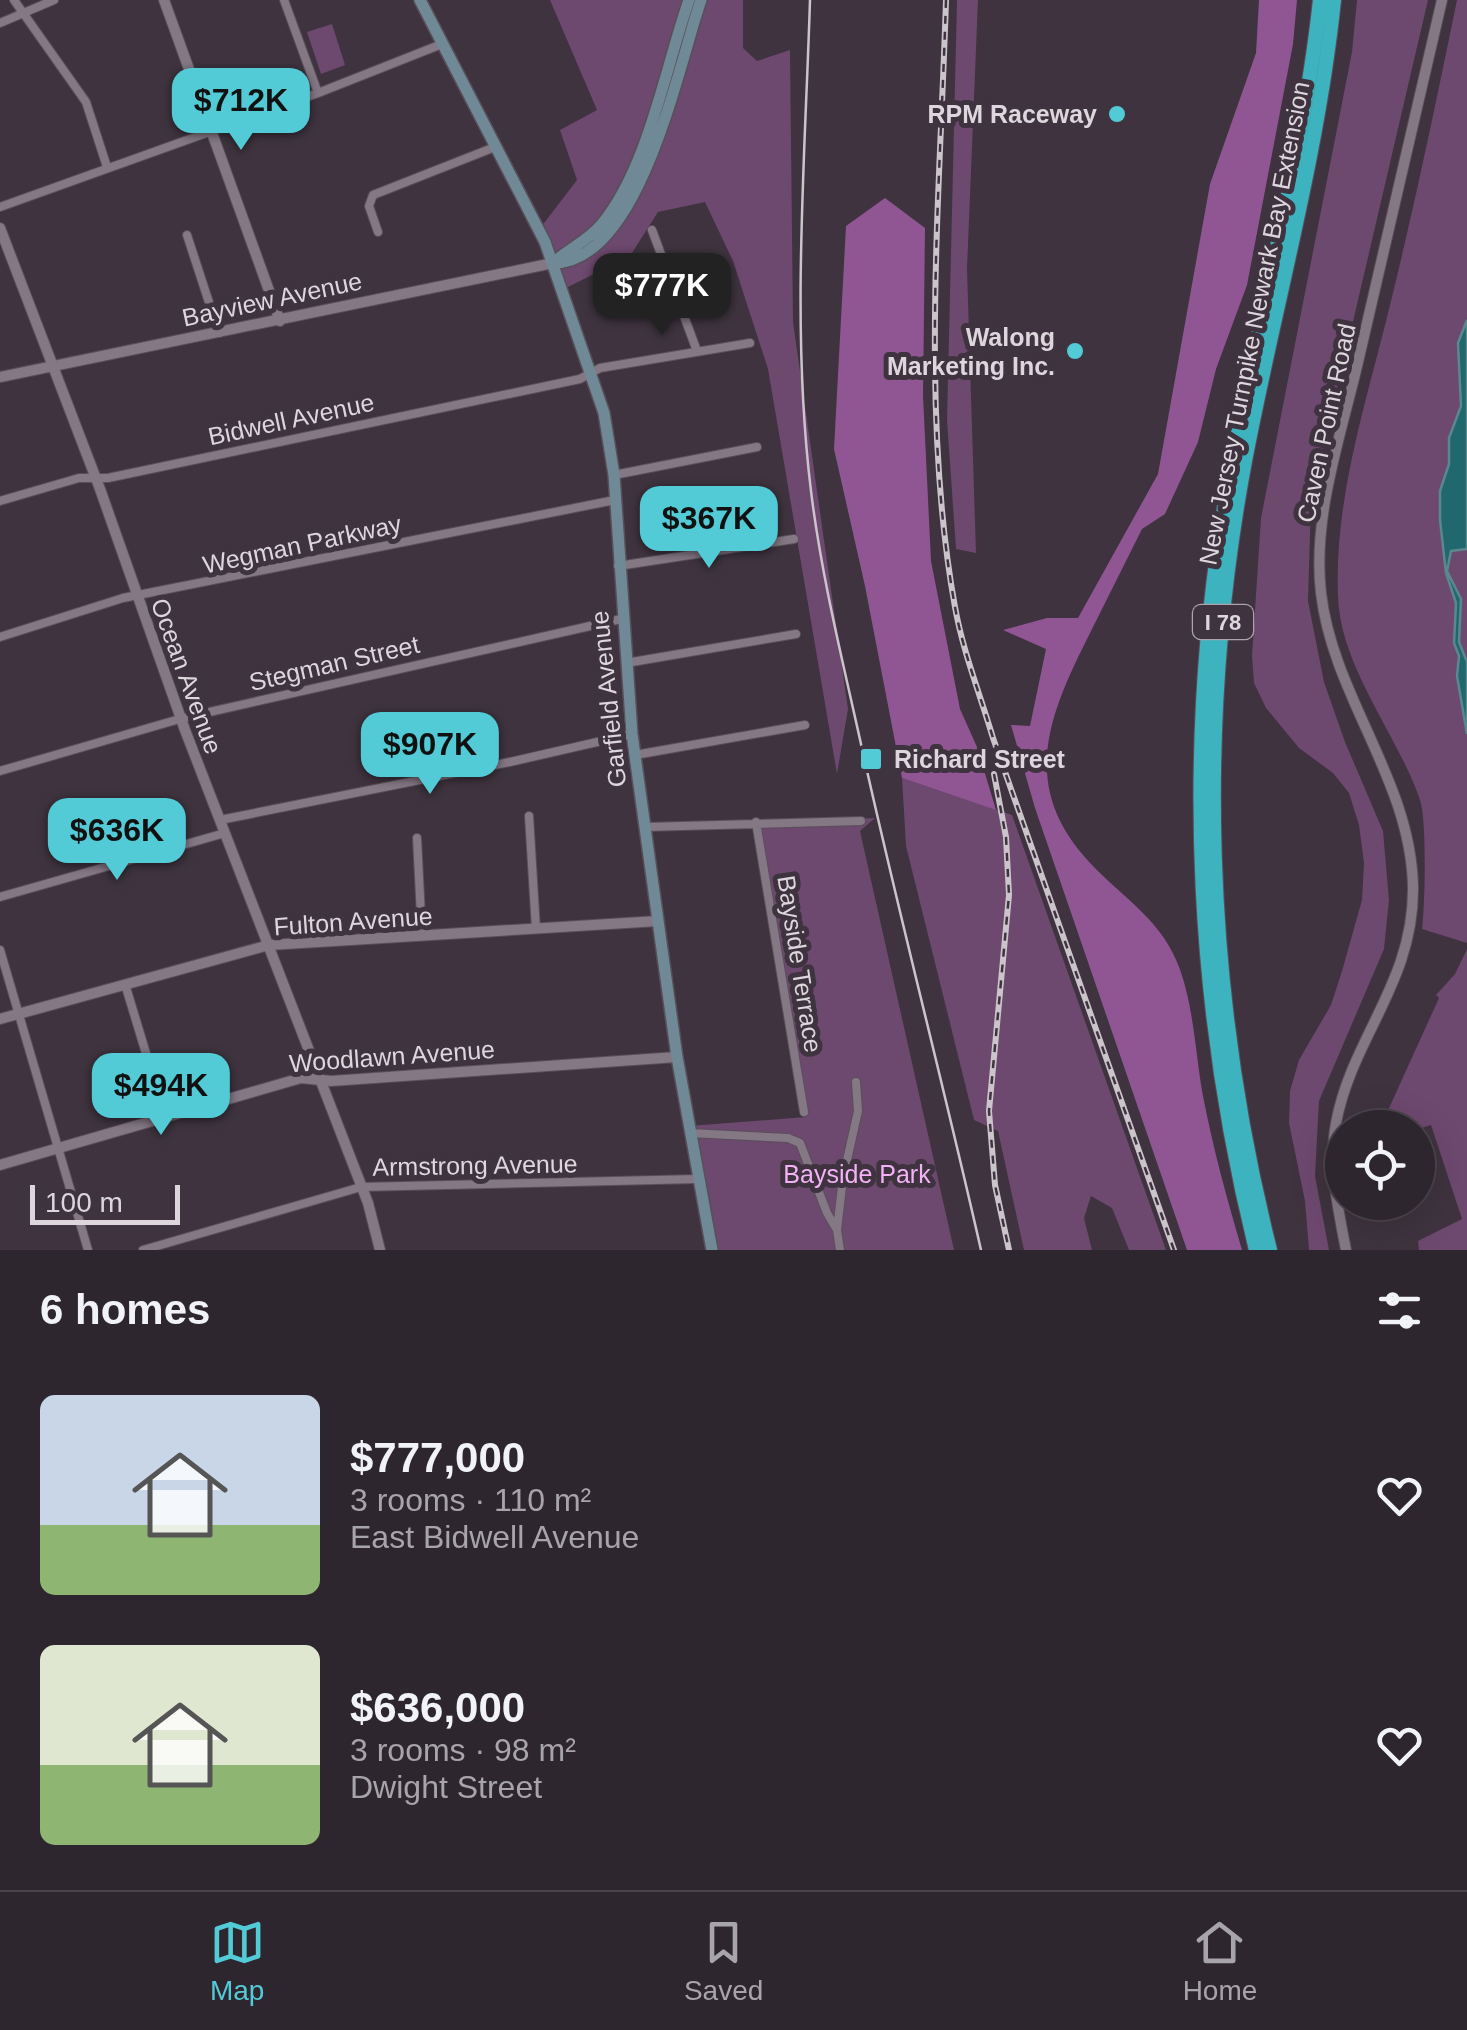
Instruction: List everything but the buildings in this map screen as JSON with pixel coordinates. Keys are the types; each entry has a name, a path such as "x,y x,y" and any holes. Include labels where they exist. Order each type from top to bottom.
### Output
{"highway":[{"name":"New Jersey Turnpike Newark Bay Extension","path":"1256,1250 1228,1119 1210,988 1201,855 1202,722 1210,611 1225,501 1301,130 1320,0"},
{"name":"New Jersey Turnpike Newark Bay Extension","path":"1270,1250 1239,1100 1222,977 1214,852 1216,718 1223,618 1238,507 1316,122 1334,0"}],"main road":[{"name":"Garfield Avenue","path":"420,0 554,263 604,413 614,475 621,619 632,734 677,1057 696,1179 712,1250"},
{"name":"Bayview Avenue","path":"554,263 572,262 597,245 618,222 689,0"},
{"name":"Bayview Avenue","path":"630,192 646,169 701,0"}],"street":[{"path":"14,0 86,102 107,167"},
{"path":"0,23 54,0"},
{"path":"164,0 280,320"},
{"path":"284,0 318,93"},
{"name":"Caven Point Road","path":"1346,1250 1334,1176 1336,1122 1352,1070 1401,965 1413,888 1402,814 1333,655 1320,587 1321,546 1334,463 1442,0"},
{"path":"0,207 318,93 442,44"},
{"path":"378,232 369,206 372,195 495,148"},
{"name":"Ocean Avenue","path":"0,228 4,251 96,479 220,820 368,1203 380,1250"},
{"path":"652,230 697,351"},
{"path":"187,235 218,334"},
{"name":"Bayview Avenue","path":"0,378 554,263"},
{"name":"Bidwell Avenue","path":"0,502 79,478 96,479 580,379 600,368 750,342"},
{"path":"614,475 757,447"},
{"name":"Wegman Parkway","path":"0,636 124,598 615,500"},
{"path":"618,566 794,539"},
{"name":"Stegman Street","path":"0,771 183,718 621,619"},
{"path":"626,663 796,634"},
{"path":"635,755 806,726"},
{"path":"220,820 632,734"},
{"path":"529,816 536,930"},
{"path":"645,827 862,821"},
{"name":"Bayside Terrace","path":"756,822 804,1112"},
{"path":"0,897 225,833"},
{"path":"417,838 422,936"},
{"name":"Fulton Avenue","path":"0,1019 268,945 658,921"},
{"path":"0,950 88,1250"},
{"path":"125,984 165,1116"},
{"name":"Woodlawn Avenue","path":"0,1165 301,1078 677,1057"},
{"path":"840,1250 837,1230 843,1178 858,1111 856,1082"},
{"path":"690,1134 800,1143 837,1230"},
{"name":"Armstrong Avenue","path":"143,1250 360,1188 696,1179"}],"green space":[{"path":"550,0 743,0 743,48 757,61 790,50 793,322 848,709 837,774 768,369 733,261 705,202 658,212 630,256 564,289 541,227 577,180 560,130 597,110"},
{"path":"957,0 978,0 967,269 976,553 956,549 947,420"},
{"path":"1357,0 1428,0 1311,502 1308,601 1324,682 1383,831 1389,900 1384,949 1319,1101 1315,1176 1329,1250 1309,1250 1305,1201 1289,1123 1290,1091 1299,1060 1331,1005 1362,900 1364,863 1359,825 1349,793 1333,773 1299,748 1266,708 1254,683 1252,656 1261,518 1352,52"},
{"path":"1457,0 1467,0 1467,943 1422,929 1425,883 1420,800 1359,675 1341,622 1338,596 1341,522 1354,449 1408,229"},
{"path":"332,24 345,65 321,74 307,32"},
{"path":"902,778 1012,815 1166,1250 1129,1250 1112,1208 1091,1196 1084,1218 1092,1250 1024,1250 998,1131 974,1120 906,846"},
{"name":"Bayside Park","path":"875,818 860,831 954,1250 712,1250 689,1126 806,1117 759,822"},
{"path":"1467,949 1467,1250 1419,1250 1418,1241 1462,1219 1435,1137 1435,1110 1388,1110 1439,998 1436,995 1455,974"}],"shaded area":[{"path":"1259,0 1297,0 1293,44 1247,285 1216,369 1198,442 1165,514 1142,529 1091,631 1065,687 1048,743 1051,799 1063,827 1095,868 1159,931 1183,978 1207,1115 1242,1250 1187,1250 1035,808 1011,725 1030,726 1046,649 1003,630 1047,618 1078,618 1158,474 1210,184 1256,53"},
{"path":"885,198 925,228 923,396 931,561 960,709 977,747 996,810 902,778 834,449 846,226"}],"water":[{"path":"1467,320 1467,549 1451,551 1447,571 1461,599 1459,642 1467,662 1467,734 1457,676 1459,656 1454,643 1456,603 1446,573 1440,491 1449,464 1449,438 1461,406 1458,343"}],"tram line":[{"path":"810,0 801,307 805,430 815,522 874,800 981,1250"}],"railway":[{"path":"946,0 935,382 944,534 955,607 993,738 1174,1250"},
{"path":"994,774 1006,837 1009,895 989,1111 995,1185 1009,1250"}],"place":[{"name":"RPM Raceway","path":"1117,114"},
{"name":"Walong Marketing Inc.","path":"1075,351"},
{"name":"Richard Street","path":"871,759"}]}
